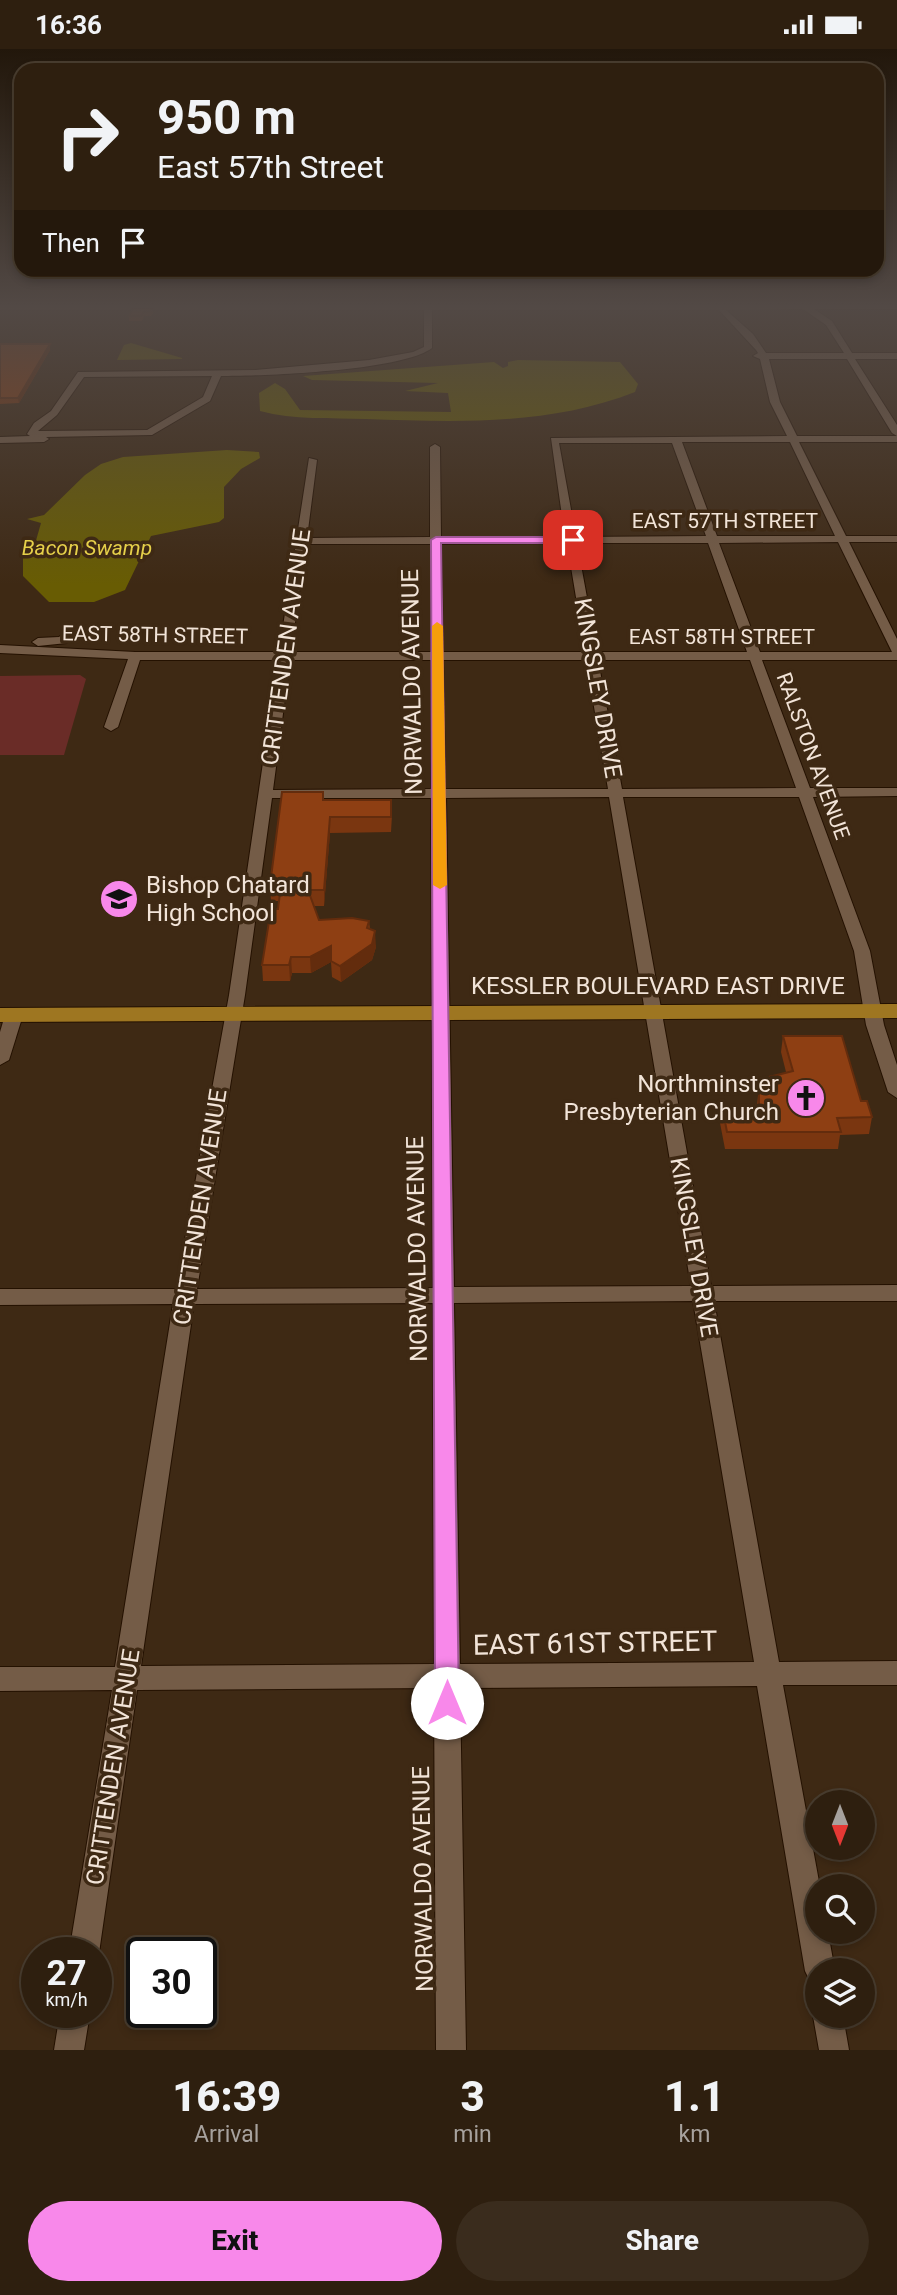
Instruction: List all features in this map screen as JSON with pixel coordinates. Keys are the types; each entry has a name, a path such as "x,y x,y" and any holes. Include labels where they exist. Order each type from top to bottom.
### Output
{"main road":[{"name":"KESSLER BOULEVARD EAST DRIVE","path":"7,1015 897,1011"}],"street":[{"path":"64,398 54,413 37,425 32,434 149,433 208,398"},
{"path":"775,398 897,654"},
{"path":"875,398 897,433"},
{"path":"0,440 47,439 54,442"},
{"path":"676,439 897,439"},
{"name":"KINGSLEY DRIVE","path":"676,439 554,440 818,1958"},
{"name":"RALSTON AVENUE","path":"676,439 710,540 862,951 871,1011 897,1092"},
{"name":"NORWALDO AVENUE","path":"435,447 451,2050"},
{"name":"CRITTENDEN AVENUE","path":"86,1937 185,1296 267,795 283,656 312,460"},
{"name":"EAST 57TH STREET","path":"300,541 897,540"},
{"path":"0,638 54,642 66,639 69,633"},
{"name":"EAST 58TH STREET","path":"0,649 135,656 755,657 897,654"},
{"path":"111,727 135,656"},
{"path":"267,795 897,792"},
{"path":"0,1061 7,1015"},
{"path":"0,1297 897,1293"},
{"name":"EAST 61ST STREET","path":"0,1679 897,1673"},
{"path":"69,2050 73,2028"},
{"path":"830,2028 834,2050"}],"shaded area":[{"path":"80,675 86,679 64,755 0,755 0,676"}],"water":[{"path":"259,398 292,398 300,410 451,412 449,398 616,398 569,411 536,416 434,421 286,416 260,411"},
{"name":"Bacon Swamp","path":"227,450 259,452 260,458 241,469 224,487 224,518 219,522 151,536 125,590 94,602 49,602 23,576 23,548 35,544 41,523 27,519 44,515 85,475 101,464 123,457"}],"building":[{"path":"282,792 323,792 323,800 391,800 391,817 330,817 324,890 308,890 319,920 352,918 369,921 367,928 375,931 372,944 340,966 331,961 331,946 310,957 291,957 289,965 262,965 271,909 278,909 281,885 270,885"},
{"name":"Northminster Presbyterian Church","path":"783,1036 842,1036 861,1101 867,1101 872,1117 837,1118 841,1132 727,1132 722,1106 759,1105 759,1085 765,1078 793,1071"}],"slow traffic":[{"path":"437,626 440,885"}],"place":[{"name":"Bishop Chatard High School","path":"119,899"},
{"name":"Northminster Presbyterian Church","path":"806,1098"}],"route":[{"path":"447,1703 436,540 573,540"}]}
